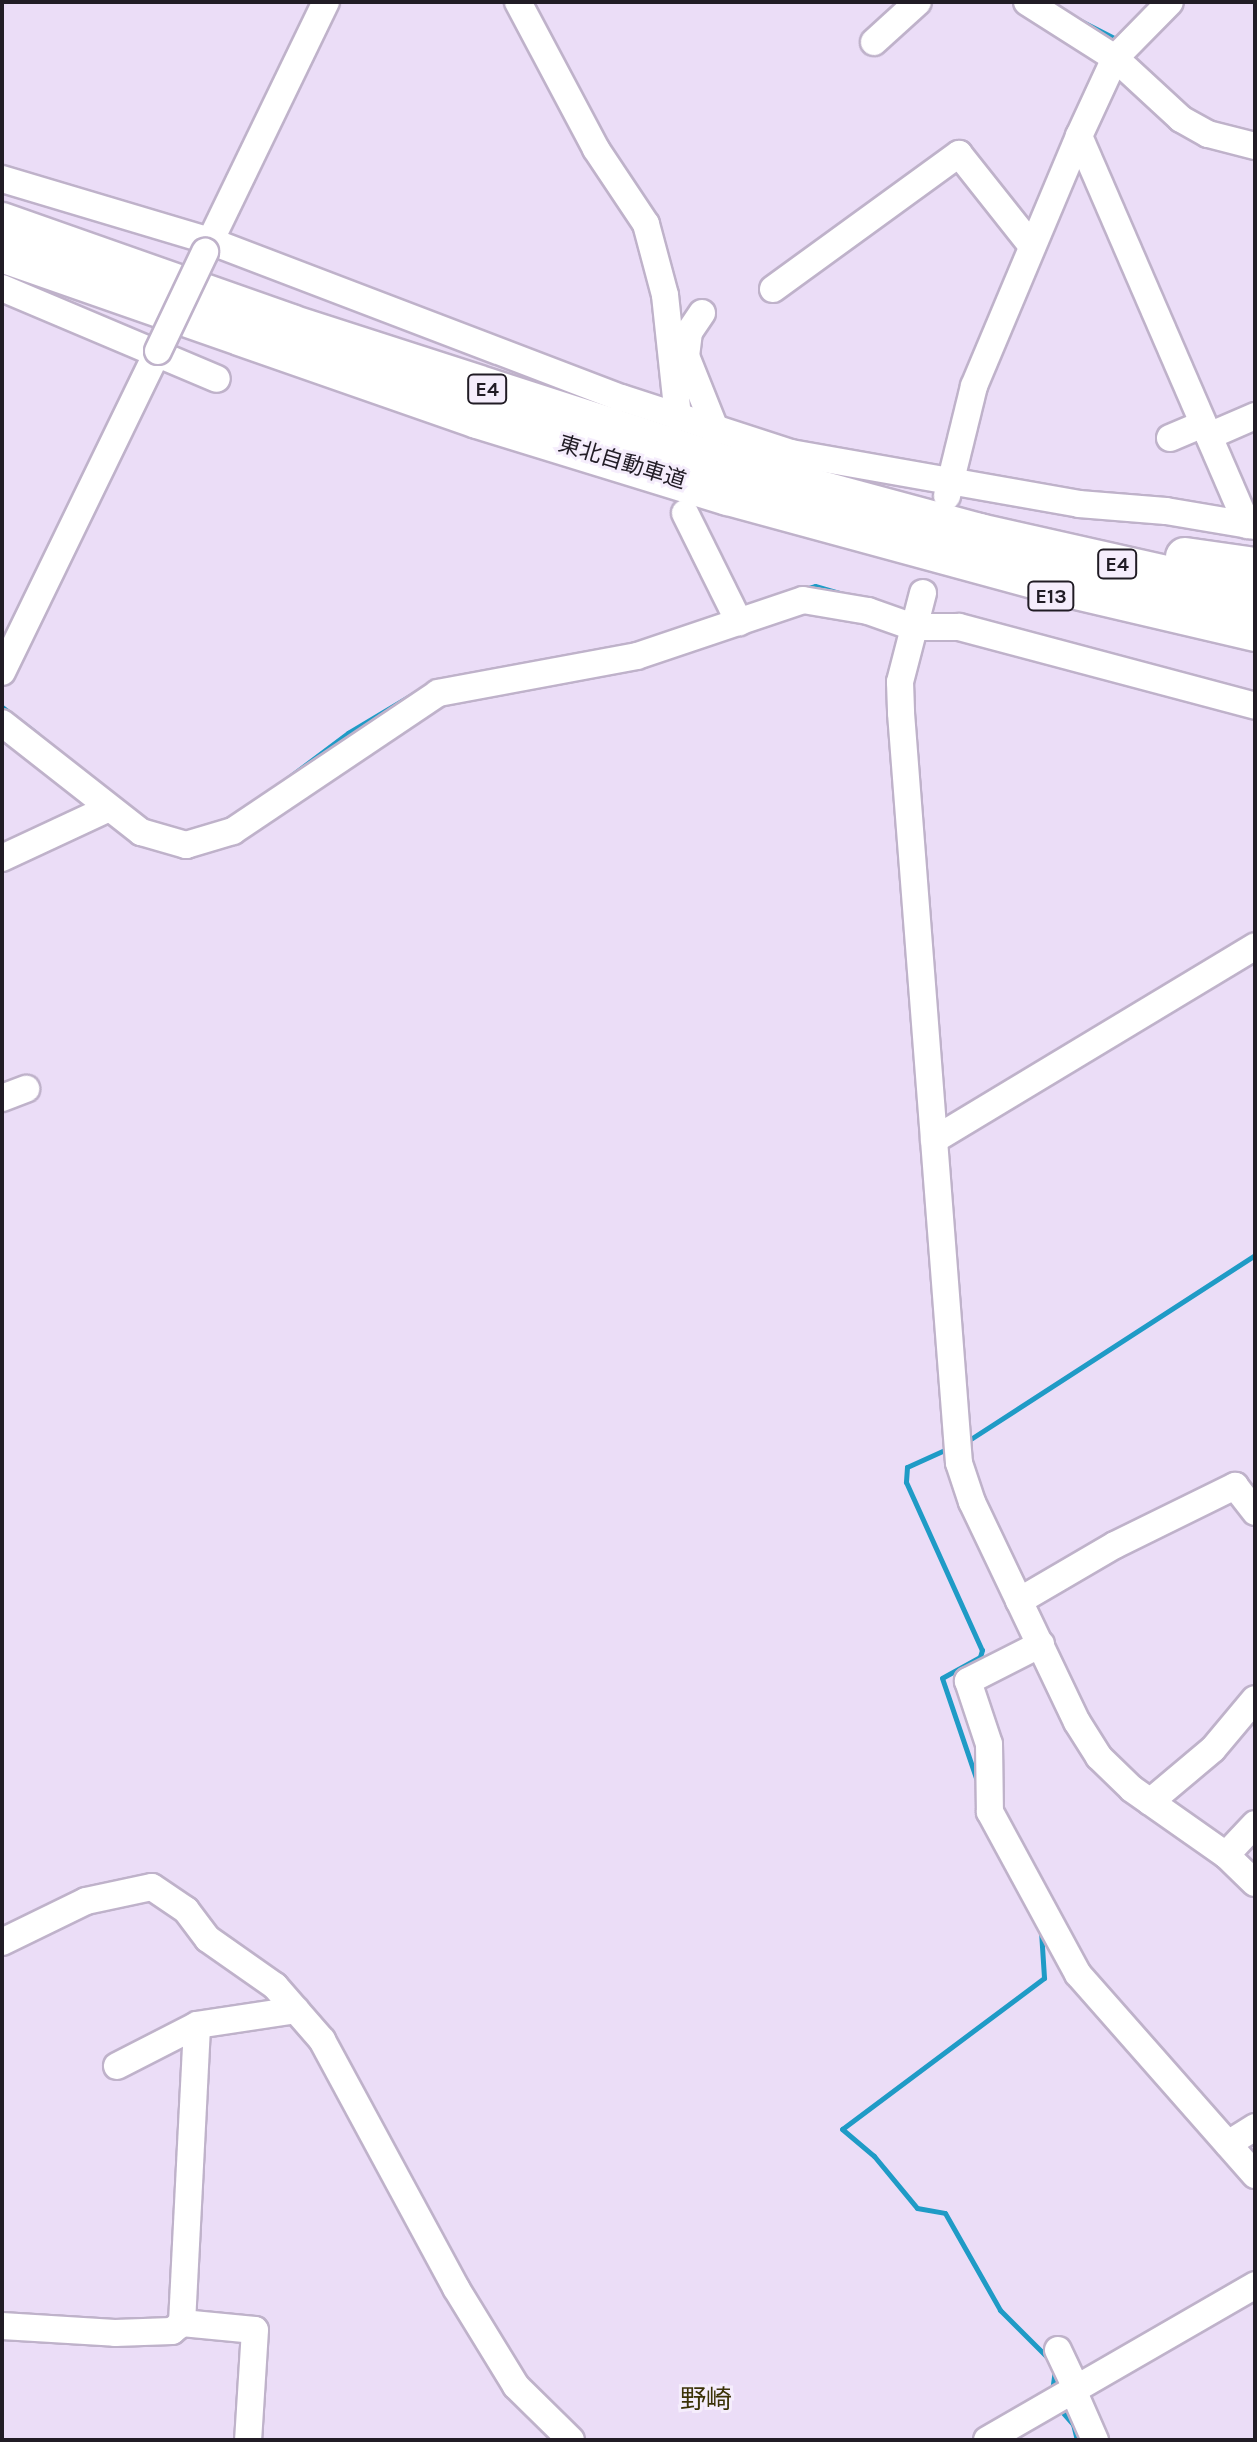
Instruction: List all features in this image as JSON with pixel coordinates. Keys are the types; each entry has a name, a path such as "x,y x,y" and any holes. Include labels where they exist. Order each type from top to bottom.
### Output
{"highway":[{"name":"東北自動車道","path":"2,222 607,428 979,533 1255,595"},
{"name":"東北自動車道","path":"2,253 477,419 849,531 1255,632"},
{"name":"E13","path":"849,531 1255,656"},
{"path":"979,533 1255,567"}],"street":[{"path":"2,672 326,2"},
{"path":"518,2 596,149 646,224 665,295 678,417"},
{"path":"874,42 918,2"},
{"path":"1027,2 1124,49 1181,119 1208,134 1255,146"},
{"path":"950,488 974,386 1079,136 1124,49 1170,2"},
{"path":"1079,136 1206,430 1251,525"},
{"path":"773,289 959,154 1031,245"},
{"path":"2,179 208,247 716,431 791,453 950,488 1166,511 1251,525"},
{"path":"2,288 217,379"},
{"path":"702,313 689,332 686,356 716,431"},
{"path":"1170,438 1255,416"},
{"path":"685,513 734,614"},
{"path":"2,723 107,809 167,844 205,843 233,831 362,739 438,693 637,656 734,614 803,600 917,611 959,627 1255,706"},
{"path":"917,611 900,682 901,713 959,1463 972,1502 1019,1601 1099,1757 1150,1802 1226,1855 1255,1883"},
{"path":"2,858 107,809"},
{"path":"934,1140 1255,946"},
{"path":"1019,1601 1115,1545 1235,1486 1255,1512"},
{"path":"1041,1644 968,1681 989,1744 990,1812 1078,1974 1255,2175"},
{"path":"1150,1802 1213,1749 1255,1699"},
{"path":"1226,1855 1255,1824"},
{"path":"2,1942 86,1901 152,1887 165,1892 208,1939 235,1954 296,2010 322,2040 456,2288 516,2386 571,2440"},
{"path":"117,2066 197,2025 296,2010"},
{"path":"182,2323 197,2025"},
{"path":"1228,2144 1255,2127"},
{"path":"987,2440 1255,2285"},
{"path":"2,2326 115,2333 172,2331 182,2323 255,2330 248,2440"},
{"path":"1058,2350 1065,2395 1095,2440"}],"waterway":[{"path":"1071,16 1122,42"},
{"path":"757,602 815,586 847,595"},
{"path":"276,787 348,733 430,684"},
{"path":"2,707 37,734"},
{"path":"966,1442 1255,1255"},
{"path":"949,1448 907,1467 906,1482 982,1650 980,1657 942,1678 978,1784"},
{"path":"1041,1931 1044,1978 842,2129 874,2156 917,2208 945,2213 1000,2310 1048,2358"},
{"path":"1052,2391 1055,2370"},
{"path":"1058,2407 1073,2424 1077,2440"}],"district":[{"name":"野崎","path":"706,2400"}]}
